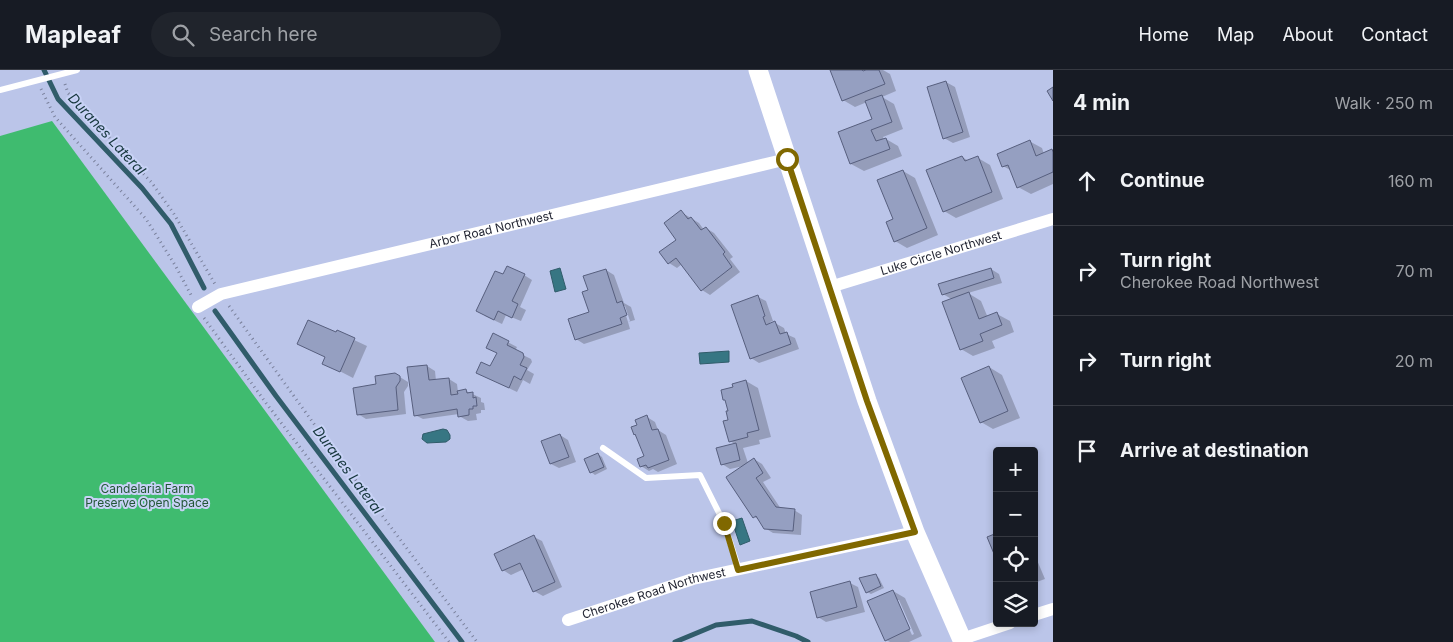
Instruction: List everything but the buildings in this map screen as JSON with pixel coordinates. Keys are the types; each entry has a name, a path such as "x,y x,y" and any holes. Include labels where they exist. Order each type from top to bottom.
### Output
{"main road":[{"path":"758,70 867,401 915,532 962,641"}],"street":[{"name":"Arbor Road Northwest","path":"198,307 221,294 787,159"},
{"name":"Luke Circle Northwest","path":"830,287 1053,219"},
{"name":"Cherokee Road Northwest","path":"568,620 694,579 915,532"},
{"path":"1038,614 1053,609"},
{"path":"962,641 999,627"}],"lane":[{"path":"0,90 77,70"},
{"path":"603,448 646,478 700,475 724,523 738,570"}],"path":[{"path":"37,81 55,117 146,219 175,265 208,324 266,403 450,642"},
{"path":"64,84 68,93 152,182 174,214 221,294 327,442 477,642"}],"green space":[{"name":"Candelaria Farm Preserve Open Space","path":"52,121 435,642 0,642 0,136"}],"shaded area":[{"path":"560,268 566,289 555,292 550,271"},
{"path":"729,351 729,362 700,364 699,353"},
{"path":"443,429 447,430 450,435 450,439 446,442 427,443 422,439 423,434"},
{"path":"742,518 750,541 740,545 732,521"}],"waterway":[{"name":"Duranes Lateral","path":"44,70 58,99 142,188 171,224 204,288"},
{"name":"Duranes Lateral","path":"215,311 276,396 462,642"},
{"path":"675,642 716,625 752,621 808,642"}],"route":[{"path":"724,523 738,570 915,532 867,401 787,159"}]}
